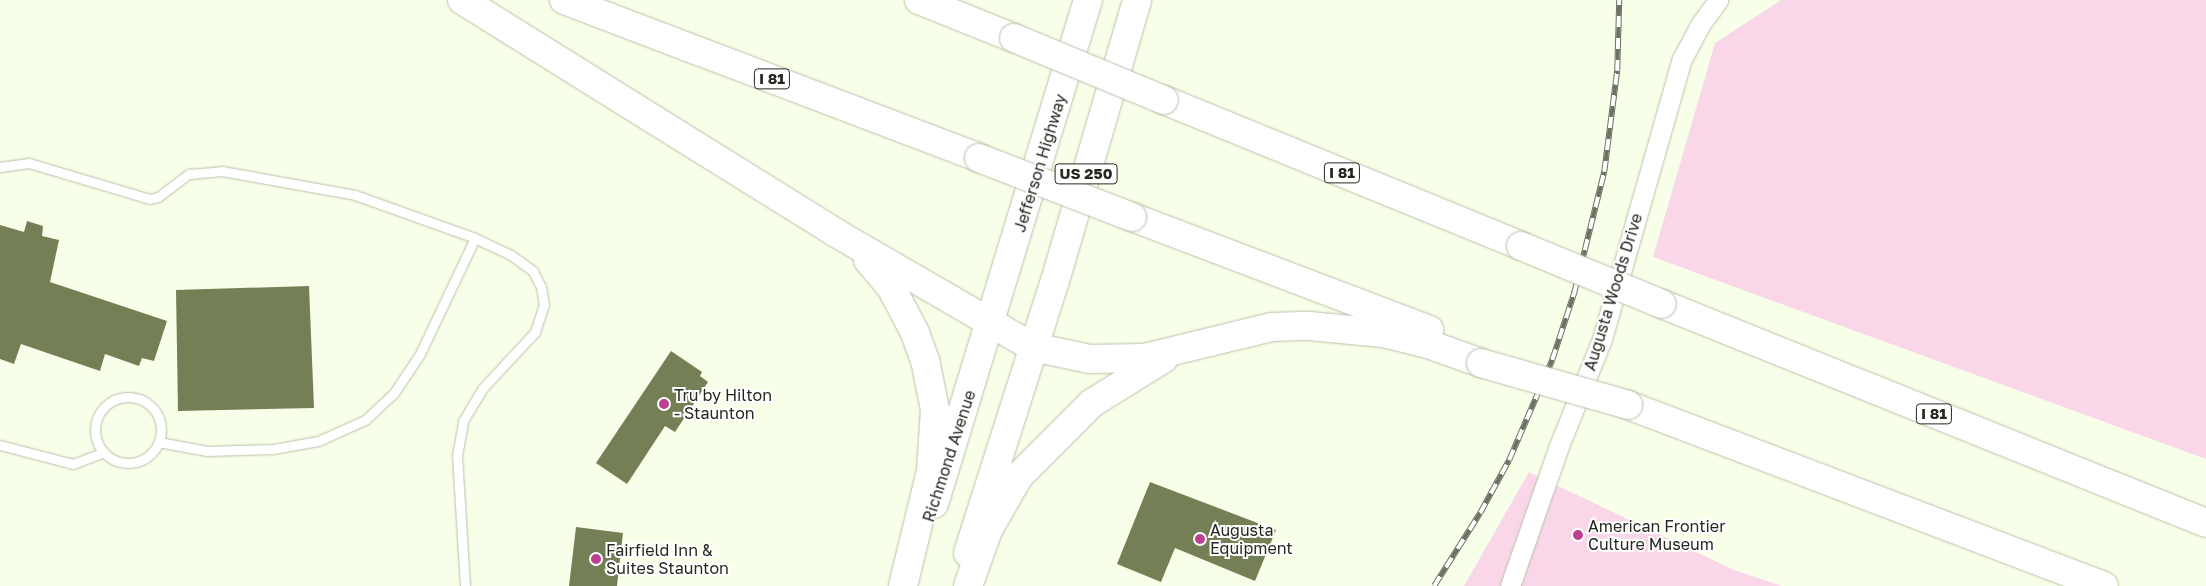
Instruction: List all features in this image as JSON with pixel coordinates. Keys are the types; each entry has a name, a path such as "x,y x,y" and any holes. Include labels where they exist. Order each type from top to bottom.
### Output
{"main road":[{"path":"462,0 836,233 991,325 1033,347 1102,360 1173,353 1222,337 1272,327 1309,326 1383,333 1483,357"},
{"name":"I 81","path":"564,0 1132,216 1483,357 1628,405 2104,586"},
{"name":"I 81","path":"919,0 2206,524"},
{"path":"936,0 970,21"},
{"name":"Jefferson Highway","path":"991,325 1088,0"},
{"name":"US 250","path":"957,586 1033,347 1137,0"},
{"path":"836,233 874,266 891,287 915,333 931,383 935,431 930,471 903,586"},
{"name":"Richmond Avenue","path":"907,586 991,325"},
{"path":"968,586 988,530 1019,476 1092,403 1173,353"}],"street":[{"name":"Augusta Woods Drive","path":"1510,586 1559,446 1602,339 1682,59 1700,25 1718,0"}],"lane":[{"path":"0,167 29,163 150,199 158,197 189,174 222,171 355,195 475,238 511,255 533,271 541,287 544,305 535,332 482,390 463,421 457,463 465,586"},
{"path":"159,442 208,451 273,449 318,440 365,420 394,393 420,354 475,238"},
{"path":"121,398 139,399 153,409 160,424 159,442 147,457 130,463 120,462 104,452 96,437 96,420 106,405 121,398"},
{"path":"0,444 72,464 104,452"}],"shaded area":[{"path":"1781,0 2206,0 2206,459 1653,257 1715,43"},
{"name":"American Frontier Culture Museum","path":"1529,472 1734,570 1782,586 1464,586"}],"building":[{"path":"27,221 43,226 42,236 59,240 50,282 167,321 154,361 142,358 139,366 105,354 100,371 21,344 14,364 0,359 0,225 24,232"},
{"path":"309,286 314,408 178,411 176,290"},
{"name":"Tru by Hilton - Staunton","path":"671,351 702,372 700,376 708,382 675,432 665,426 627,484 596,463"},
{"name":"Augusta Equipment","path":"1150,482 1276,530 1255,581 1175,548 1161,582 1117,564"},
{"name":"Fairfield Inn & Suites Staunton","path":"576,527 623,533 617,586 569,586"}],"railway":[{"path":"1434,586 1480,513 1509,460 1552,360 1574,293 1604,172 1617,71 1619,0"}],"place":[{"name":"Tru by Hilton - Staunton","path":"664,404"},
{"name":"American Frontier Culture Museum","path":"1578,535"},
{"name":"Augusta Equipment","path":"1200,539"},
{"name":"Fairfield Inn & Suites Staunton","path":"596,559"}]}
